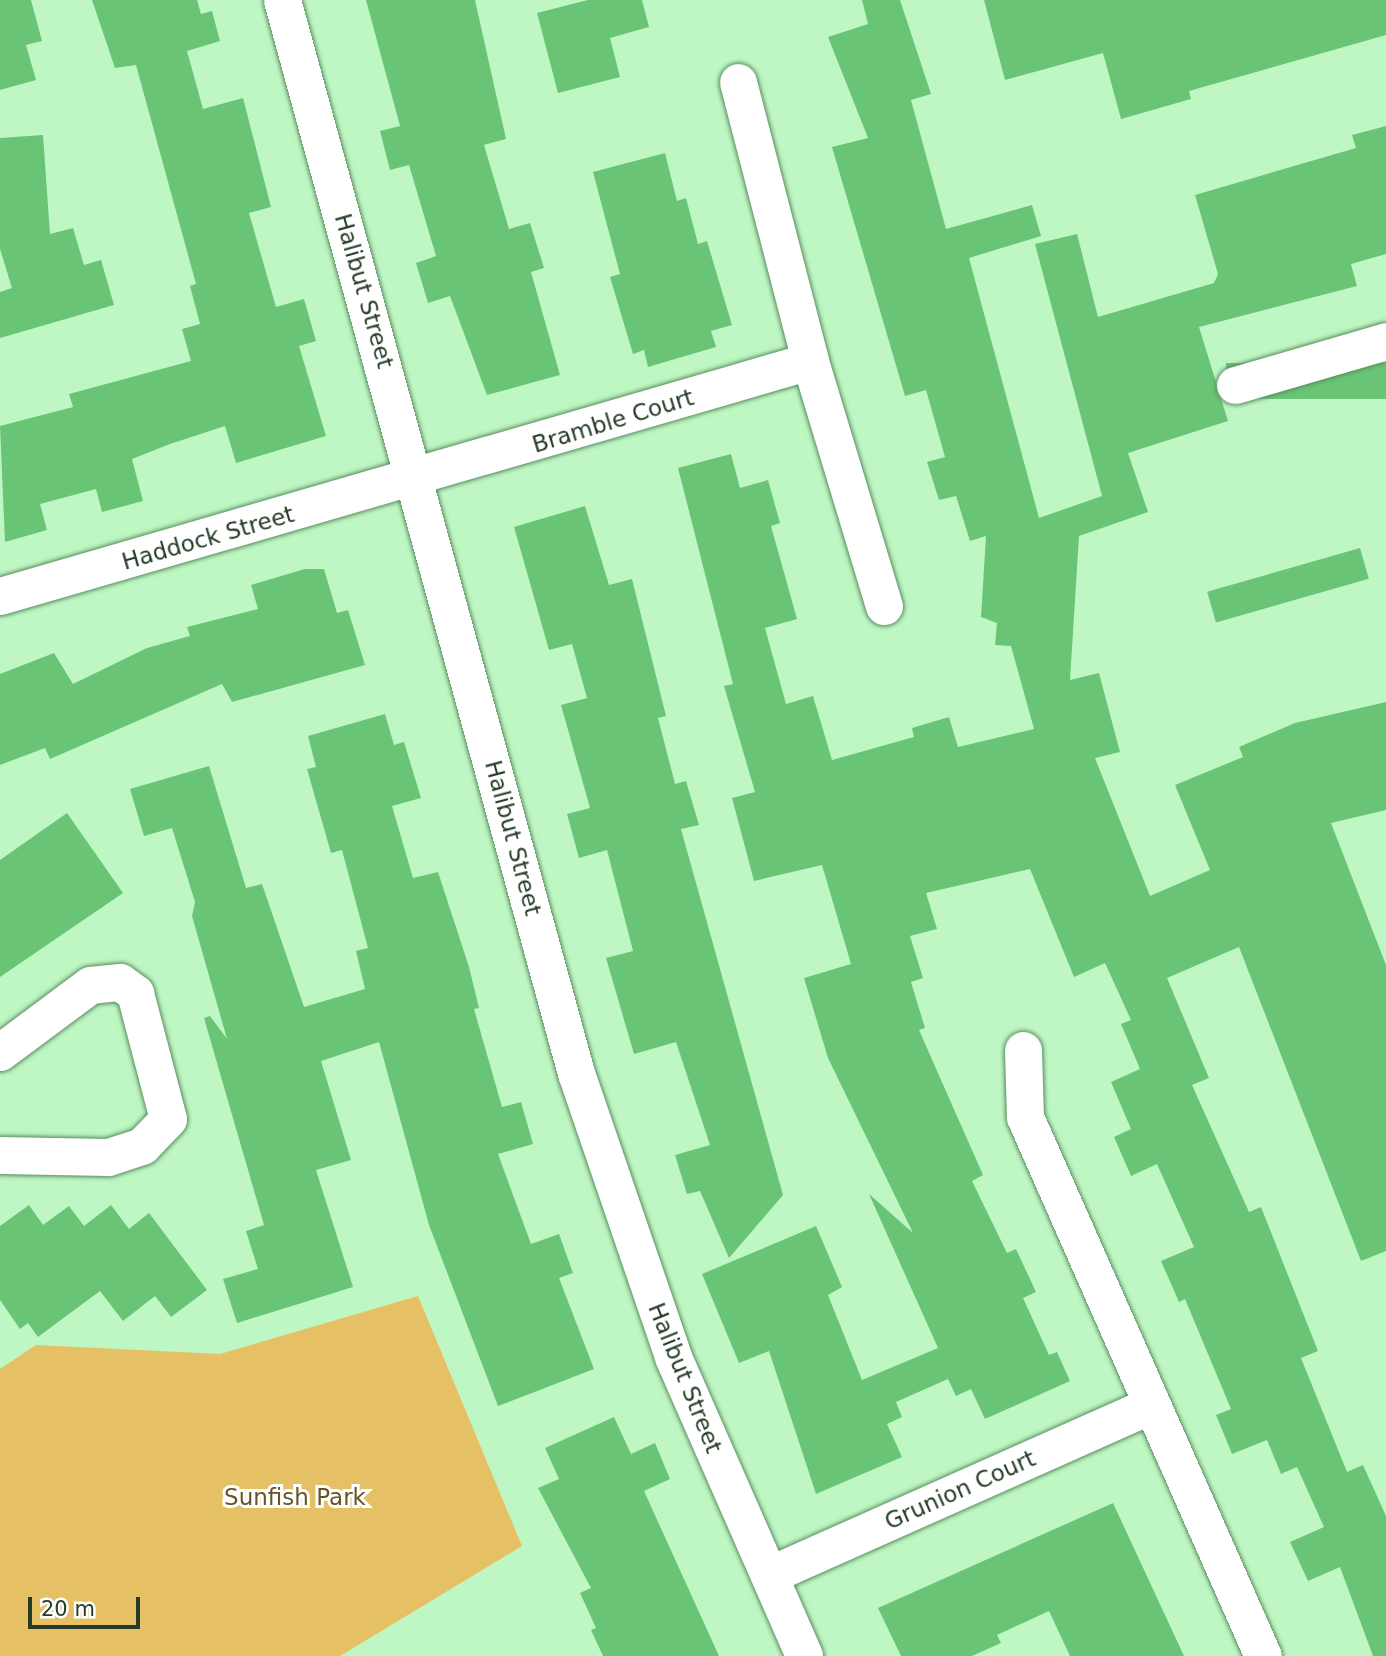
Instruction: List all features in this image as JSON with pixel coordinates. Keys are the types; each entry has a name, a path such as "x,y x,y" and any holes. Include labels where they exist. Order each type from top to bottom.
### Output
{"street":[{"name":"Halibut Street","path":"282,0 417,480 576,1073 673,1357 804,1656"},
{"path":"738,82 810,361 884,606"},
{"path":"1236,386 1386,341"},
{"name":"Bramble Court","path":"417,480 810,361"},
{"name":"Haddock Street","path":"0,596 417,480"},
{"path":"0,1052 90,985 120,982 135,993 168,1119 142,1146 108,1157 0,1155"},
{"path":"1023,1049 1025,1117 1263,1656"},
{"name":"Grunion Court","path":"769,1575 1150,1405"}],"green space":[{"name":"Sunfish Park","path":"418,1296 522,1546 340,1656 0,1656 0,1369 36,1345 220,1354"}],"building":[{"path":"0,0 31,0 42,41 26,45 36,80 0,90"},
{"path":"92,0 197,0 201,14 212,11 220,41 187,51 203,109 243,98 271,207 249,213 276,307 304,299 316,341 299,346 326,436 236,463 225,426 170,444 132,459 143,501 102,512 96,489 40,504 47,530 5,542 0,426 73,407 69,394 191,361 182,329 200,324 190,286 196,284 136,65 115,68"},
{"path":"366,0 475,0 506,139 484,145 509,229 530,223 544,268 531,272 560,375 487,395 450,296 428,303 416,263 436,256 409,165 390,170 380,131 400,126"},
{"path":"588,0 642,0 649,27 610,38 620,77 558,93 537,13"},
{"path":"862,0 900,0 931,94 911,100 946,229 1032,205 1041,236 969,258 1039,518 1102,496 1035,244 1077,234 1098,317 1214,283 1218,274 1195,195 1356,148 1352,135 1386,126 1386,254 1351,264 1357,286 1199,327 1228,421 1128,453 1148,512 1079,536 1070,680 1099,673 1120,752 1095,758 1150,896 1210,870 1175,785 1243,757 1239,747 1295,723 1386,702 1386,810 1331,823 1386,965 1386,1251 1361,1261 1239,947 1167,978 1209,1078 1192,1085 1249,1212 1261,1207 1318,1351 1301,1358 1347,1472 1363,1465 1386,1516 1386,1656 1373,1656 1340,1567 1308,1581 1290,1542 1324,1527 1297,1467 1281,1474 1267,1440 1232,1454 1216,1415 1231,1409 1185,1299 1179,1302 1161,1261 1194,1247 1157,1164 1131,1176 1114,1137 1131,1129 1111,1082 1140,1069 1121,1024 1131,1020 1105,963 1074,977 1030,869 926,893 937,929 910,936 923,978 911,982 925,1028 919,1030 983,1175 972,1181 1007,1253 1016,1249 1036,1292 1023,1298 1049,1355 1057,1352 1070,1381 985,1419 971,1389 956,1396 948,1379 896,1402 902,1417 887,1424 902,1457 816,1494 769,1351 739,1363 702,1274 816,1226 842,1287 828,1295 862,1380 938,1348 869,1194 913,1233 828,1058 804,978 851,964 822,865 754,881 732,798 755,792 724,686 733,684 678,468 731,454 740,488 768,480 780,523 771,526 797,619 765,628 786,704 813,696 832,760 914,737 912,728 949,717 958,747 1034,729 1011,646 995,645 997,623 981,617 986,536 970,541 956,496 939,500 927,462 945,457 926,390 905,396 832,147 868,138 828,37 868,24"},
{"path":"984,0 1386,0 1386,35 1189,91 1191,99 1121,119 1103,53 1005,80"},
{"path":"43,135 50,234 73,228 84,265 101,260 114,305 0,338 0,292 12,288 0,249 0,138"},
{"path":"665,153 677,201 686,198 698,244 707,241 732,325 711,331 716,347 648,367 644,350 633,354 610,277 620,274 593,172"},
{"path":"1226,363 1386,363 1386,399 1226,399"},
{"path":"585,506 609,585 632,579 666,716 658,718 675,784 686,781 699,825 681,829 783,1195 729,1258 700,1191 687,1194 675,1155 710,1145 676,1042 634,1054 606,958 633,951 607,850 579,858 567,814 590,808 561,705 587,698 572,644 549,650 514,527"},
{"path":"1360,548 1369,579 1216,623 1207,592"},
{"path":"305,569 324,569 337,613 348,610 365,665 232,702 222,684 50,759 45,748 0,765 0,674 54,653 73,684 147,648 190,636 187,627 258,609 251,585"},
{"path":"385,714 394,745 404,742 421,798 392,806 413,878 438,872 469,967 479,1008 474,1009 502,1107 521,1102 533,1144 498,1154 531,1244 559,1234 573,1273 559,1278 594,1369 498,1406 429,1225 379,1042 321,1061 351,1160 316,1170 353,1287 237,1323 223,1279 258,1269 246,1231 264,1225 204,1018 210,1016 227,1039 192,916 195,902 172,828 144,836 130,789 209,766 246,888 262,884 304,1007 365,989 356,951 368,948 342,850 331,853 307,769 316,767 308,736"},
{"path":"67,813 123,893 0,977 0,860"},
{"path":"29,1205 43,1225 69,1206 84,1226 111,1205 129,1229 149,1213 207,1290 171,1317 155,1296 123,1321 100,1291 38,1337 28,1323 20,1329 0,1300 0,1226"},
{"path":"614,1417 631,1454 655,1443 670,1479 644,1491 719,1656 603,1656 591,1630 596,1628 580,1593 591,1588 538,1488 559,1479 545,1448"},
{"path":"1113,1503 1184,1656 1070,1656 1049,1611 997,1635 1001,1643 972,1656 901,1656 878,1608"}]}
